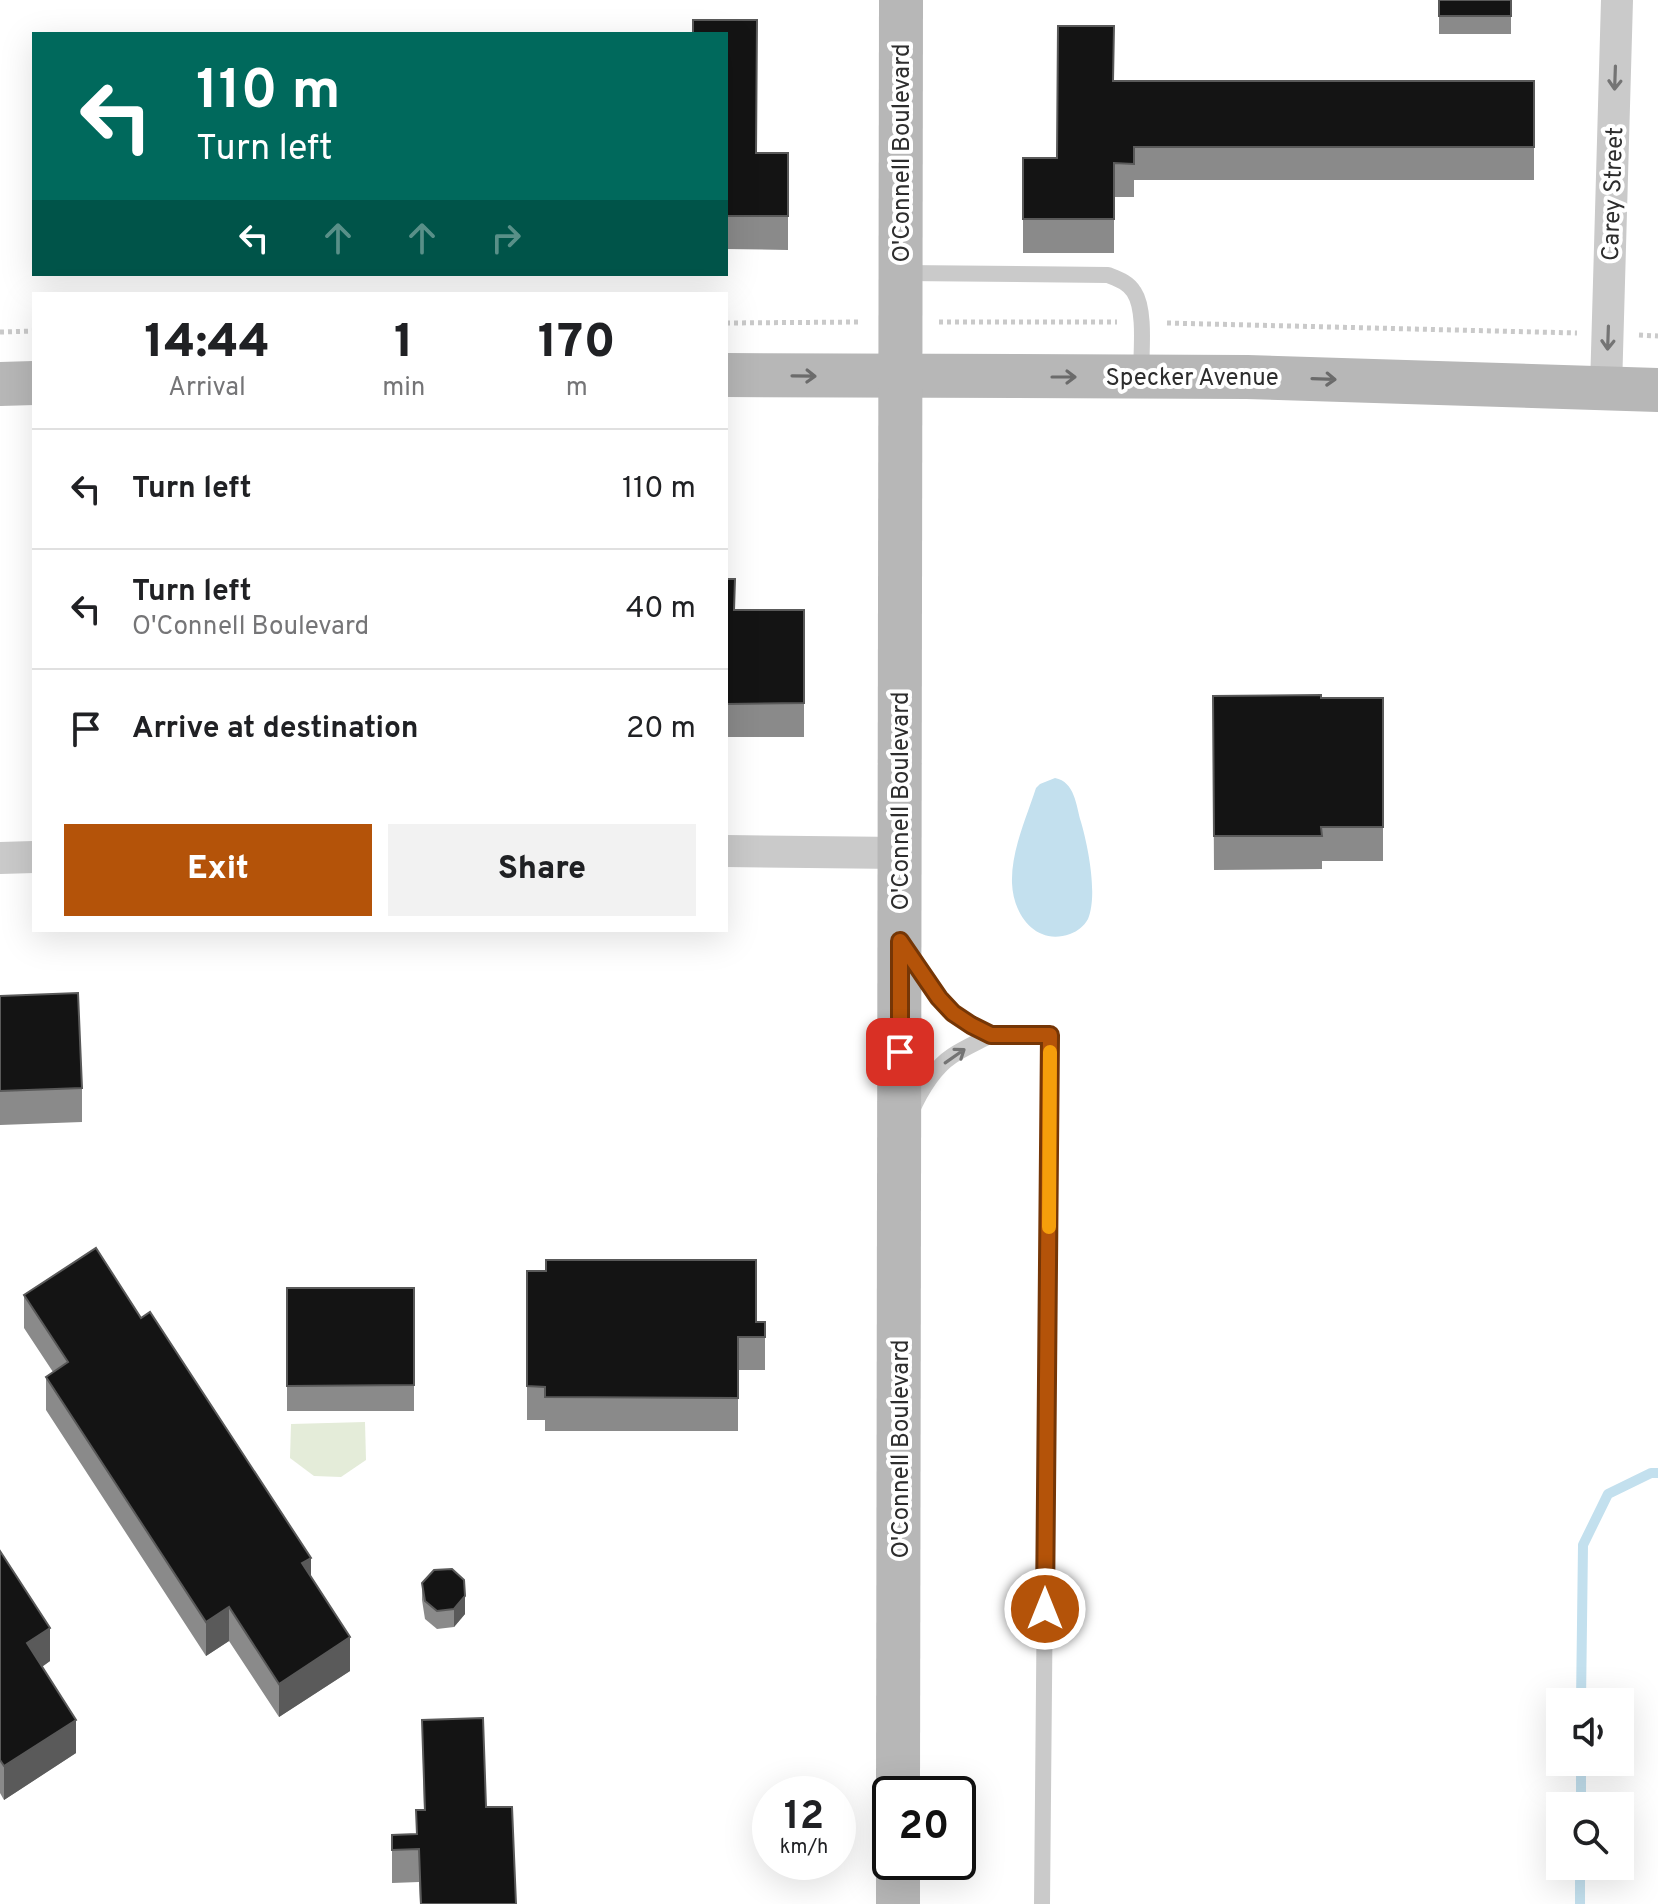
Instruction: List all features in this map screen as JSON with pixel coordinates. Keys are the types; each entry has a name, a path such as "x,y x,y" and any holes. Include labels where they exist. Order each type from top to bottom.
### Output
{"main road":[{"name":"O'Connell Boulevard","path":"898,1776 901,0"},
{"name":"Specker Avenue","path":"728,375 1247,377 1658,390"},
{"path":"0,384 32,383"},
{"path":"898,1880 898,1904"}],"street":[{"name":"Carey Street","path":"1606,388 1617,0"},
{"path":"728,851 900,853"},
{"path":"0,858 32,857"}],"lane":[{"path":"901,273 1108,275 1121,280 1133,289 1139,301 1141,377"},
{"path":"900,941 928,985 946,1006 991,1035"},
{"path":"900,1135 916,1101 950,1057 991,1035 1050,1035 1042,1904"}],"path":[{"path":"728,323 1140,322 1658,336"},
{"path":"0,332 32,331"}],"green space":[{"path":"365,1422 366,1460 341,1477 314,1476 290,1458 291,1424"}],"water":[{"path":"1055,778 1067,784 1074,795 1092,884 1088,919 1076,931 1058,937 1037,932 1029,925 1017,906 1012,883 1017,847 1036,788"}],"building":[{"path":"1439,0 1511,0 1511,16 1439,16"},
{"path":"693,20 757,20 756,153 788,153 788,216 728,216 728,32 693,32"},
{"path":"1058,26 1114,26 1113,81 1534,81 1534,147 1134,147 1134,164 1114,163 1114,219 1023,219 1023,158 1057,158"},
{"path":"728,579 735,579 734,610 804,610 804,703 728,704"},
{"path":"1321,695 1321,698 1383,698 1383,827 1321,827 1322,836 1214,836 1213,696"},
{"path":"78,993 82,1088 0,1091 0,996"},
{"path":"96,1248 141,1318 150,1312 311,1558 302,1563 350,1637 279,1684 229,1607 206,1622 46,1377 68,1362 24,1295"},
{"path":"546,1260 756,1260 756,1322 765,1322 765,1337 738,1337 738,1398 545,1397 545,1387 527,1386 527,1271 546,1271"},
{"path":"287,1288 414,1288 414,1385 287,1386"},
{"path":"0,1551 50,1628 27,1643 76,1720 4,1766 0,1760"},
{"path":"452,1569 464,1580 465,1596 454,1609 437,1611 425,1601 422,1583 434,1570"},
{"path":"483,1718 486,1807 512,1807 516,1904 421,1904 419,1849 392,1850 392,1835 417,1834 416,1810 425,1810 422,1720"}],"waterway":[{"path":"1581,1688 1583,1545 1608,1494 1651,1473 1658,1473"},
{"path":"1581,1776 1581,1792"},
{"path":"1580,1880 1580,1904"}],"slow traffic":[{"path":"1049,1227 1050,1052"}],"route":[{"path":"900,1052 900,941 928,985 953,1013 971,1025 991,1035 1050,1035 1045,1609"}]}
